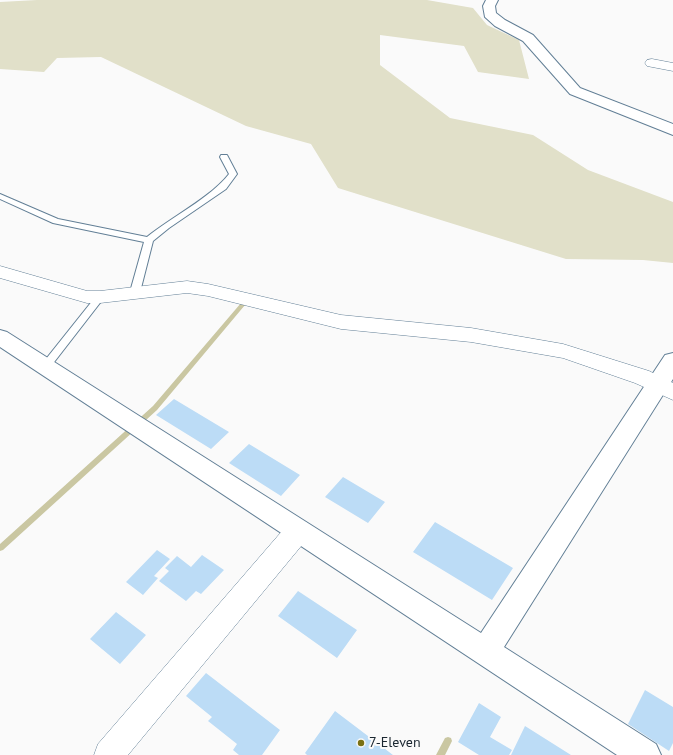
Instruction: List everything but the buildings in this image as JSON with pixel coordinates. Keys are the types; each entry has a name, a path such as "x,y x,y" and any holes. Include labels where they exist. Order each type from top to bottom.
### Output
{"street":[{"path":"492,0 489,6 490,14 500,23 528,38 576,91 673,130"},
{"path":"652,63 673,66"},
{"path":"0,272 87,297 100,297 187,287 208,290 341,322 471,335 534,345 583,357 665,388"},
{"path":"0,337 646,755"},
{"path":"485,652 665,388 673,361"},
{"path":"109,755 298,531"}],"lane":[{"path":"135,292 149,240 166,226 223,187 233,174 224,157"},
{"path":"0,196 56,221 149,240"},
{"path":"45,367 100,297"}],"green space":[{"path":"37,0 427,0 473,8 487,25 519,40 529,79 478,72 464,46 380,35 380,65 450,118 533,135 588,170 673,202 673,263 643,260 566,259 338,188 311,144 246,126 101,57 57,58 44,72 0,69 0,2"}],"waterway":[{"path":"0,548 155,408 243,304"},
{"path":"440,755 448,741"}],"place":[{"name":"7-Eleven","path":"361,743"}]}
